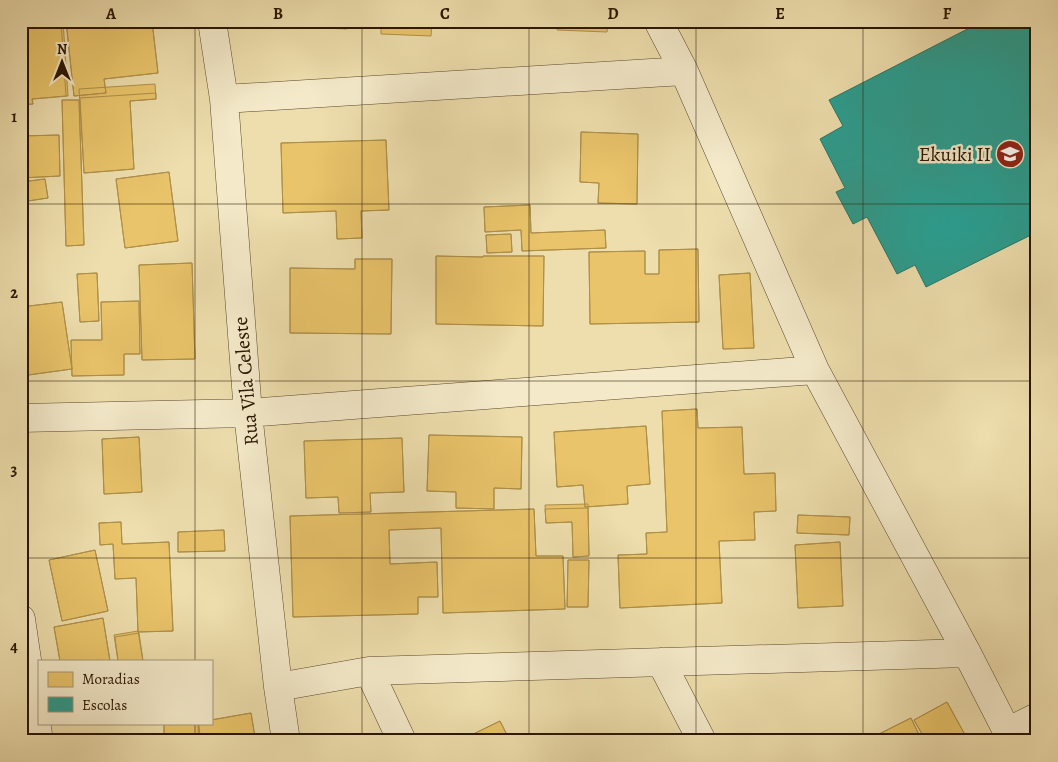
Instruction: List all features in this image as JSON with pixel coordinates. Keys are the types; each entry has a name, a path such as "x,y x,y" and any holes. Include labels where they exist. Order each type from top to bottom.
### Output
{"street":[{"name":"Rua Vila Celeste","path":"212,21 224,99 248,413 278,687 286,741"},
{"path":"658,21 684,71 815,370 967,653 1009,736 1037,717"},
{"path":"224,99 684,71"},
{"path":"21,418 248,413 815,370"},
{"path":"21,619 40,741"},
{"path":"278,687 369,671 967,653"},
{"path":"661,662 702,741"},
{"path":"369,671 402,741"}],"building: Moradias":[{"path":"21,21 61,21 66,96 32,99 33,104 21,105"},
{"path":"21,21 63,21 68,96 32,99 33,104 21,105"},
{"path":"66,21 152,21 158,73 104,79 106,93 74,96"},
{"path":"66,21 152,21 158,73 104,79 106,93 74,96"},
{"path":"297,21 348,21 347,29 296,27"},
{"path":"381,21 432,21 431,36 381,34"},
{"path":"557,21 608,21 607,32 557,30"},
{"path":"155,84 156,99 130,101 134,169 84,173 79,89"},
{"path":"156,93 156,99 130,101 134,169 84,173 80,98"},
{"path":"62,100 79,100 84,245 66,246"},
{"path":"62,100 79,100 84,245 66,246"},
{"path":"581,132 638,134 637,204 598,203 599,183 580,182"},
{"path":"581,132 638,134 637,204 598,203 599,183 580,182"},
{"path":"59,135 60,176 21,178 21,136"},
{"path":"59,135 60,176 21,178 21,136"},
{"path":"386,140 389,210 361,211 362,238 337,239 336,211 283,213 281,143"},
{"path":"386,140 389,210 361,211 362,238 337,239 336,211 283,213 281,143"},
{"path":"169,172 178,241 125,248 116,179"},
{"path":"169,172 178,241 125,248 116,179"},
{"path":"45,179 48,198 21,202 21,182"},
{"path":"45,179 48,198 21,202 21,182"},
{"path":"530,205 531,233 605,230 606,248 522,251 521,230 485,232 484,207"},
{"path":"530,205 531,233 605,230 606,248 522,251 521,230 485,232 484,207"},
{"path":"511,234 512,252 487,253 486,235"},
{"path":"511,234 512,252 487,253 486,235"},
{"path":"698,249 699,322 590,324 589,252 645,251 645,274 659,274 659,250"},
{"path":"698,249 699,322 590,324 589,252 645,251 645,274 659,274 659,250"},
{"path":"436,256 544,256 543,326 436,324"},
{"path":"436,256 544,256 543,326 436,324"},
{"path":"355,259 392,259 391,334 290,333 290,268 355,269"},
{"path":"355,259 392,259 391,334 290,333 290,268 355,269"},
{"path":"192,263 195,359 142,360 139,265"},
{"path":"192,263 195,359 142,360 139,265"},
{"path":"97,273 99,321 80,322 77,274"},
{"path":"97,273 99,321 80,322 77,274"},
{"path":"750,273 754,348 723,349 719,275"},
{"path":"750,273 754,348 723,349 719,275"},
{"path":"139,301 140,354 124,354 124,375 72,376 71,340 102,340 101,302"},
{"path":"139,301 140,354 124,354 124,375 72,376 71,340 102,340 101,302"},
{"path":"62,302 72,369 21,376 21,307"},
{"path":"62,302 72,369 21,376 21,307"},
{"path":"697,409 698,428 742,427 744,474 775,473 776,511 754,512 755,540 719,541 722,603 620,608 618,555 647,554 646,533 667,532 662,411"},
{"path":"697,409 698,428 742,427 744,474 775,473 776,511 754,512 755,540 719,541 722,603 620,608 618,555 647,554 646,533 667,532 662,411"},
{"path":"646,426 650,484 627,486 628,504 585,507 583,485 557,487 554,432"},
{"path":"646,426 650,484 627,486 628,504 585,507 583,485 557,487 554,432"},
{"path":"429,435 522,437 521,489 494,488 494,509 456,508 456,492 427,491"},
{"path":"429,435 522,437 521,489 494,488 494,509 456,508 456,492 427,491"},
{"path":"139,437 142,492 104,494 102,439"},
{"path":"139,437 142,492 104,494 102,439"},
{"path":"402,438 404,492 370,493 371,512 339,513 338,497 306,498 304,441"},
{"path":"402,438 404,492 370,493 371,512 339,513 338,497 306,498 304,441"},
{"path":"588,504 589,556 573,557 572,522 546,523 545,505"},
{"path":"588,508 589,556 573,557 572,522 546,523 545,509"},
{"path":"534,509 536,556 563,556 565,609 443,613 441,528 389,530 390,564 437,562 438,597 418,597 418,614 293,617 290,516"},
{"path":"534,509 536,556 563,556 565,609 443,613 441,528 389,530 390,564 437,562 438,597 418,597 418,614 293,617 290,516"},
{"path":"798,515 850,517 849,535 797,533"},
{"path":"798,515 850,517 849,535 797,533"},
{"path":"121,522 122,544 169,542 173,631 138,632 136,578 115,579 113,544 100,545 99,523"},
{"path":"121,522 122,544 169,542 173,631 138,632 136,578 115,579 113,544 100,545 99,523"},
{"path":"224,530 225,551 178,552 178,532"},
{"path":"224,530 225,551 178,552 178,532"},
{"path":"840,542 843,606 798,608 795,545"},
{"path":"840,542 843,606 798,608 795,545"},
{"path":"95,550 108,611 62,621 49,560"},
{"path":"95,550 108,611 62,621 49,560"},
{"path":"568,560 589,560 588,607 567,607"},
{"path":"568,560 589,560 588,607 567,607"},
{"path":"103,618 110,660 60,660 54,627"},
{"path":"103,618 110,660 60,660 54,627"},
{"path":"138,631 143,660 118,660 114,635"},
{"path":"139,633 143,660 118,660 115,637"},
{"path":"947,702 964,733 949,741 926,741 914,720"},
{"path":"947,702 964,733 949,741 926,741 914,720"},
{"path":"251,713 255,737 236,741 201,741 198,724 212,724 212,720"},
{"path":"251,713 255,737 236,741 201,741 198,724 212,724 212,720"},
{"path":"911,718 922,741 882,741 879,734"},
{"path":"911,718 922,741 882,741 879,734"},
{"path":"500,721 510,741 459,741"},
{"path":"500,721 510,741 459,741"},
{"path":"164,724 198,724 198,741 164,741"},
{"path":"164,724 199,724 199,741 164,741"}],"building: Escolas":[{"path":"983,21 1037,21 1037,232 926,287 915,265 897,274 867,217 853,224 836,192 845,188 820,139 843,126 829,100"}],"place":[{"name":"Ekuiki II","path":"1010,154"}]}
